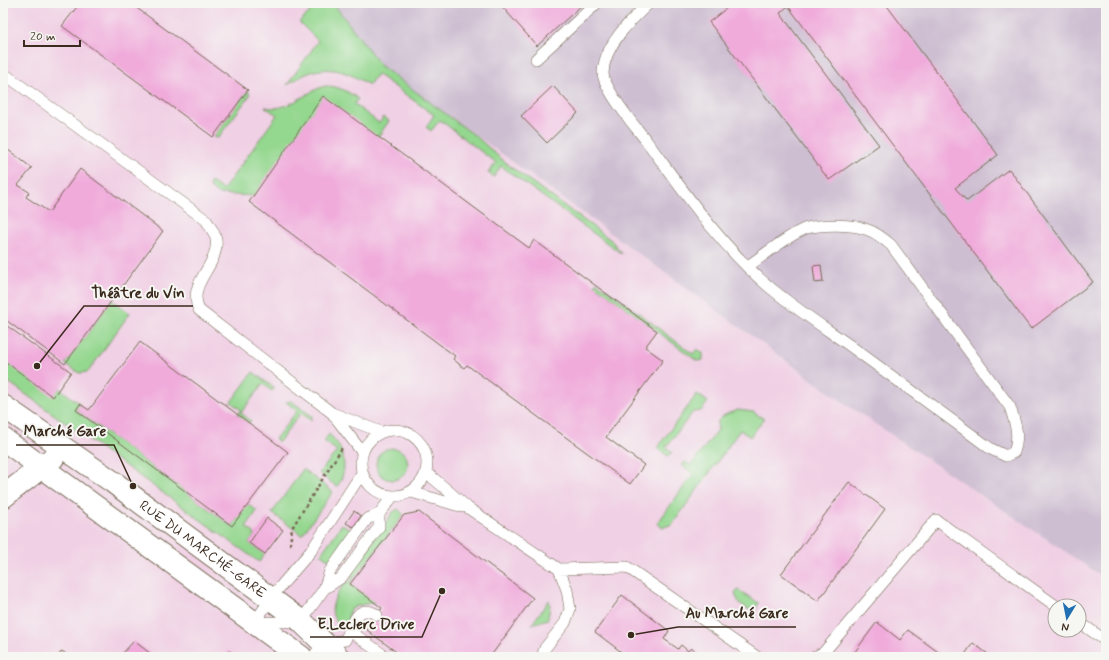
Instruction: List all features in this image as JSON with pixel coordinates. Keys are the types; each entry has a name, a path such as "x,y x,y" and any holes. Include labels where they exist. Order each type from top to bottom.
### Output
{"street":[{"name":"RUE DU MARCHÉ-GARE","path":"3,406 65,449 334,646"},
{"name":"RUE DU MARCHÉ-GARE","path":"3,439 301,657"},
{"path":"3,497 65,449"}],"lane":[{"path":"536,59 597,3"},
{"path":"650,3 637,14 610,48 604,64 604,81 634,126 712,228 748,266 774,289 991,449 1006,456 1014,452 1017,434 1016,423 1010,407 891,245 881,237 868,229 847,226 807,228 748,266"},
{"path":"3,73 206,220 216,238 216,254 199,281 195,301 199,310 332,413 362,452"},
{"path":"332,413 381,432"},
{"path":"401,430 410,434 418,440 426,456 426,472 418,486 411,492 393,496 383,495 374,490 362,473 360,459 366,443 381,432 401,430"},
{"path":"426,472 468,508 559,569 567,590 570,609 565,623 545,648 542,657"},
{"path":"254,624 271,599 311,551 362,473"},
{"path":"411,492 468,508"},
{"path":"254,624 301,621 324,589 330,571 367,519 379,514 393,496"},
{"path":"815,657 824,652 936,520 1047,600"},
{"path":"559,569 627,567 756,657"},
{"path":"377,615 369,611 360,613 334,646 386,657"},
{"path":"1087,628 1106,641"}],"path":[{"path":"290,545 292,528 343,446"}],"shaded area":[{"path":"3,3 1106,3 1106,657 3,657"},
{"path":"334,3 1106,3 1106,579 840,400 381,66"}],"green space":[{"path":"304,3 333,3 381,66 477,137 507,164 611,240 622,254 501,166 494,177 488,173 496,163 440,120 431,131 426,127 434,115 377,74 369,85 346,73 323,70 306,74 287,85 318,41 299,22 310,12"},
{"path":"325,86 347,91 358,99 354,104 379,123 384,117 389,121 378,137 253,196 218,194 210,188 210,181 223,190 277,115 265,107 282,107"},
{"path":"248,90 250,95 218,138 213,137"},
{"path":"597,282 693,354 697,349 703,353 703,360 697,361 595,285"},
{"path":"112,300 130,313 88,372 79,373 65,364"},
{"path":"3,360 59,388 80,404 76,410 232,526 248,504 257,511 246,527 255,534 249,543 265,554 259,562 3,378"},
{"path":"253,372 274,388 272,391 263,384 241,413 251,421 249,423 237,415 241,410 231,402"},
{"path":"697,394 708,402 701,411 693,412 666,447 672,452 668,456 657,448"},
{"path":"291,401 312,416 311,420 301,413 279,442 275,439 297,411 286,402"},
{"path":"738,410 753,412 764,419 750,437 740,430 672,525 662,527 657,524 693,474 682,465 685,462 691,465 718,430 717,423 721,418"},
{"path":"329,434 339,446 344,459 343,474 337,487 319,473 337,451 324,441"},
{"path":"392,448 403,453 408,464 403,475 392,480 381,475 376,464 381,453"},
{"path":"303,469 333,492 302,535 272,513"},
{"path":"398,509 404,515 350,584 375,602 357,606 350,610 346,626 343,628 333,617 332,611 335,599 346,581 348,583 353,577 350,574 393,512"},
{"path":"342,524 354,531 332,562 321,554"},
{"path":"738,590 759,603 754,611 744,607 739,602 735,593"},
{"path":"549,600 550,605 548,619 532,624"}],"building":[{"path":"80,3 130,3 248,90 213,137 62,26"},
{"path":"499,3 584,3 537,46"},
{"path":"733,3 885,3 998,155 955,188 967,201 1009,169 1093,282 1031,329 788,6 780,13 879,145 829,180 709,22"},
{"path":"553,86 578,113 547,143 521,116"},
{"path":"323,96 529,248 534,240 657,331 645,347 663,360 606,437 644,465 630,484 467,365 464,368 453,359 455,356 249,202"},
{"path":"3,146 32,168 18,185 29,192 26,197 49,212 80,169 163,231 65,364 3,318"},
{"path":"821,265 823,282 815,283 813,266"},
{"path":"3,323 71,372 53,397 3,360"},
{"path":"140,342 288,452 232,526 76,410 80,404 89,410"},
{"path":"849,482 885,509 818,601 781,574"},
{"path":"354,511 361,516 353,527 346,523"},
{"path":"419,512 533,598 490,657 403,657 367,630 382,608 350,584 404,515"},
{"path":"267,518 283,530 265,554 249,543"},
{"path":"622,595 669,631 664,639 678,649 681,645 688,651 691,648 703,657 628,657 595,632"},
{"path":"877,622 900,640 908,630 945,657 851,657"},
{"path":"134,641 155,657 119,657"},
{"path":"973,643 992,657 963,657"},
{"path":"62,651 70,657 57,657"},
{"path":"229,651 237,657 224,657"}],"place":[{"name":"Théâtre du Vin","path":"37,366"},
{"name":"Marché Gare","path":"133,486"},
{"name":"E.Leclerc Drive","path":"442,591"},
{"name":"Au Marché Gare","path":"631,635"}]}
